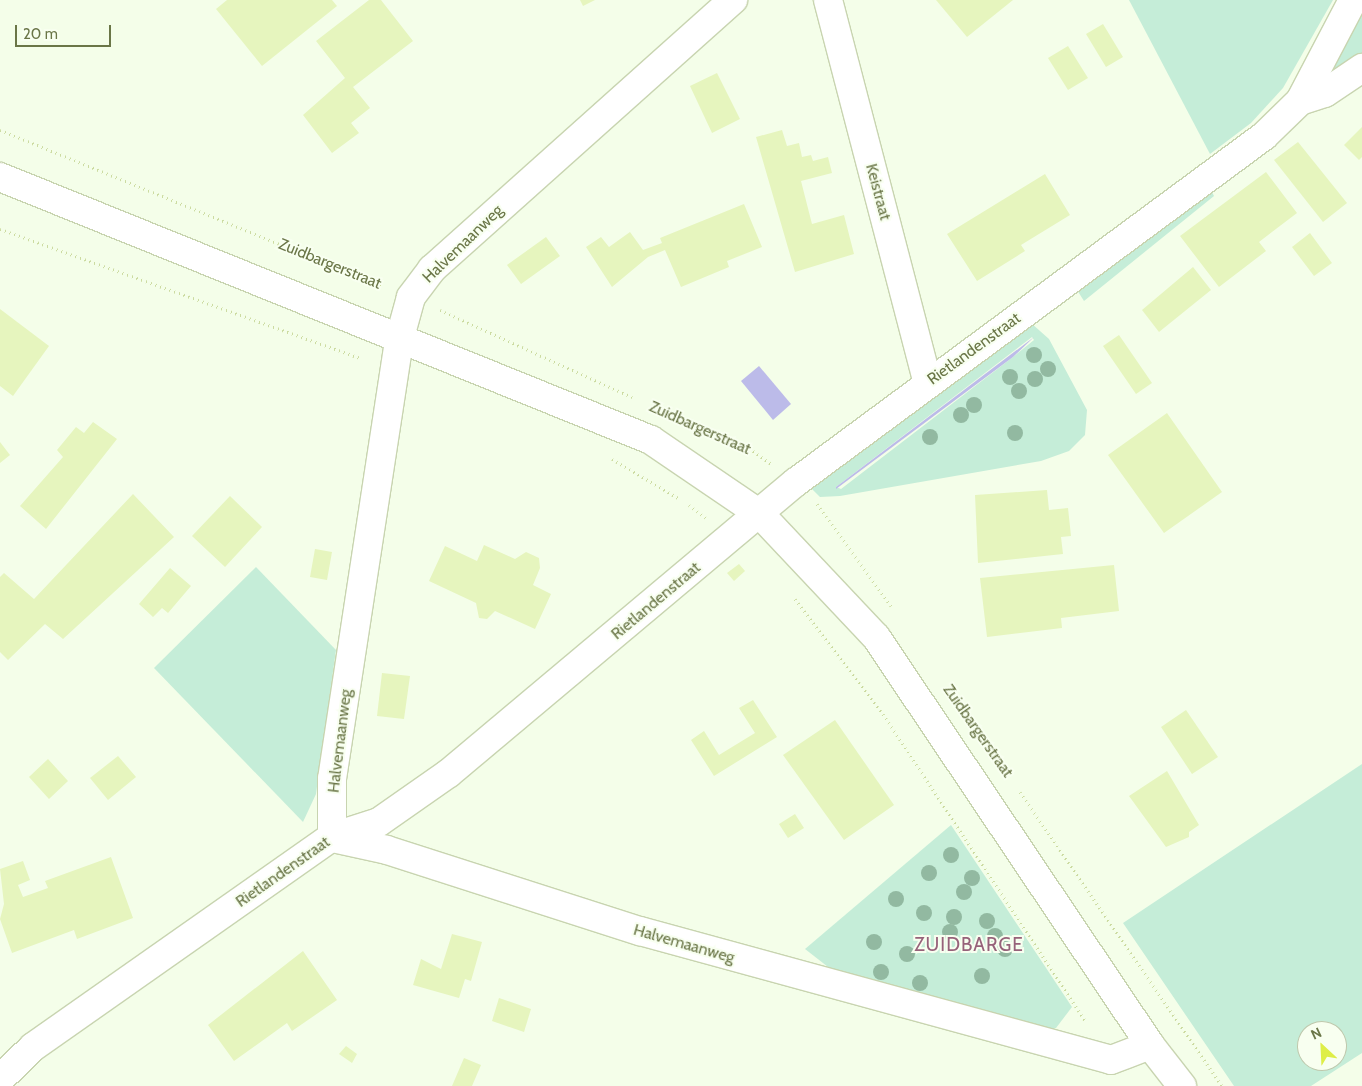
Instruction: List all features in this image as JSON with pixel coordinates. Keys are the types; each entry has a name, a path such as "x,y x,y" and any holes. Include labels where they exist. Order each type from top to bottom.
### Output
{"street":[{"name":"Halvemaanweg","path":"733,0 432,269 411,297 400,338 332,779 332,837 387,850 640,932 1111,1060"},
{"name":"Keistraat","path":"828,0 928,383"},
{"name":"Rietlandenstraat","path":"0,1079 33,1047 332,837 379,822 449,774 732,538 796,482 1264,136 1300,100 1353,0"},
{"path":"1300,100 1325,94 1362,68"},
{"name":"Zuidbargerstraat","path":"0,177 651,440 760,514 876,636 1150,1044 1182,1086"},
{"path":"1111,1060 1150,1044"}],"path":[{"name":"Zuidbargerstraat","path":"0,130 411,297 640,400"},
{"path":"0,229 396,371"},
{"name":"Zuidbargerstraat","path":"666,412 745,445 796,482 834,522 895,612"},
{"path":"609,458 683,501 732,538"},
{"path":"788,590 883,714 1111,1060"},
{"name":"Zuidbargerstraat","path":"1013,782 1222,1086"}],"green space":[{"path":"1129,0 1333,0 1283,88 1251,123 1210,154"},
{"path":"1362,3 1362,61 1325,79"},
{"path":"1211,190 1214,196 1084,301 1077,290"},
{"path":"1031,323 1049,339 1087,410 1085,435 1069,451 1041,461 840,496 820,497 811,488","holes":["1032,337 1034,340 841,489 836,487"]},
{"path":"256,567 336,650 316,794 303,822 154,668"},
{"path":"1362,764 1362,1053 1347,1063 1347,1021 1297,1021 1297,1071 1334,1071 1311,1086 1234,1086 1123,923"},
{"path":"951,825 1072,1007 1056,1028 1046,1031 846,981 805,949"}],"water":[{"path":"1034,337 1013,357 836,489 836,487"},
{"path":"759,366 791,404 773,420 741,381"}],"building":[{"path":"227,0 332,0 337,6 262,66 216,9"},
{"path":"369,0 381,0 413,41 353,87 370,108 351,123 359,133 332,153 303,115 345,78 316,41"},
{"path":"580,0 595,0 583,6"},
{"path":"936,0 1013,0 967,37"},
{"path":"1103,24 1123,57 1106,67 1086,34"},
{"path":"1068,46 1088,78 1068,90 1048,58"},
{"path":"717,73 740,119 712,133 690,86"},
{"path":"1362,127 1362,157 1359,160 1344,145"},
{"path":"782,130 787,146 799,143 802,157 811,155 813,161 828,157 832,173 801,181 812,224 844,215 854,254 795,272 756,137"},
{"path":"1298,142 1347,203 1323,222 1274,160"},
{"path":"1266,172 1297,213 1259,242 1266,251 1219,287 1180,236"},
{"path":"1045,174 1070,215 1021,245 1025,251 977,281 947,234"},
{"path":"744,204 762,247 727,261 729,267 681,287 665,250 648,257 612,287 586,247 601,237 609,247 630,232 643,250 662,243 660,238"},
{"path":"1310,233 1332,263 1314,276 1292,247"},
{"path":"546,237 560,256 521,284 507,265"},
{"path":"1193,267 1211,290 1159,332 1142,310"},
{"path":"0,309 49,346 13,396 0,386"},
{"path":"1119,335 1152,383 1136,394 1103,346"},
{"path":"1167,413 1222,492 1164,533 1108,455"},
{"path":"93,422 117,439 46,529 20,506 63,457 57,450 76,427 84,433"},
{"path":"0,442 10,455 0,463"},
{"path":"1047,490 1049,510 1068,508 1071,536 1061,537 1063,554 978,563 975,495"},
{"path":"133,494 174,537 63,639 45,624 8,660 0,652 0,577 4,573 34,599"},
{"path":"230,496 262,527 225,567 192,536"},
{"path":"484,545 515,559 526,552 539,558 540,568 533,585 551,594 535,629 495,611 487,619 479,618 476,603 429,581 445,546 477,561"},
{"path":"315,549 332,552 327,580 310,577"},
{"path":"739,564 745,571 734,581 727,573"},
{"path":"1114,565 1119,611 1061,618 1062,628 987,637 980,578"},
{"path":"170,568 191,586 168,613 162,608 153,617 139,604"},
{"path":"382,673 410,676 404,719 377,716"},
{"path":"753,700 777,737 714,776 691,740 704,731 719,755 755,733 739,708"},
{"path":"1186,710 1218,757 1192,774 1161,727"},
{"path":"835,720 894,805 844,840 783,755"},
{"path":"118,756 136,777 108,800 90,778"},
{"path":"48,759 68,781 49,799 29,777"},
{"path":"1167,771 1199,825 1189,832 1189,837 1166,847 1129,796"},
{"path":"795,814 804,828 788,838 779,824"},
{"path":"111,857 133,918 77,939 74,930 12,953 0,919 4,904 0,869 23,861 30,880 18,885 23,897 48,888 45,881"},
{"path":"452,934 482,942 471,981 465,979 459,998 413,985 421,959 441,969"},
{"path":"303,951 337,1000 292,1031 287,1023 234,1061 208,1025"},
{"path":"499,998 531,1009 524,1032 492,1021"},
{"path":"346,1046 357,1054 352,1063 339,1054"},
{"path":"464,1058 481,1065 472,1086 452,1086"}],"district":[{"name":"ZUIDBARGE","path":"969,945"}]}
